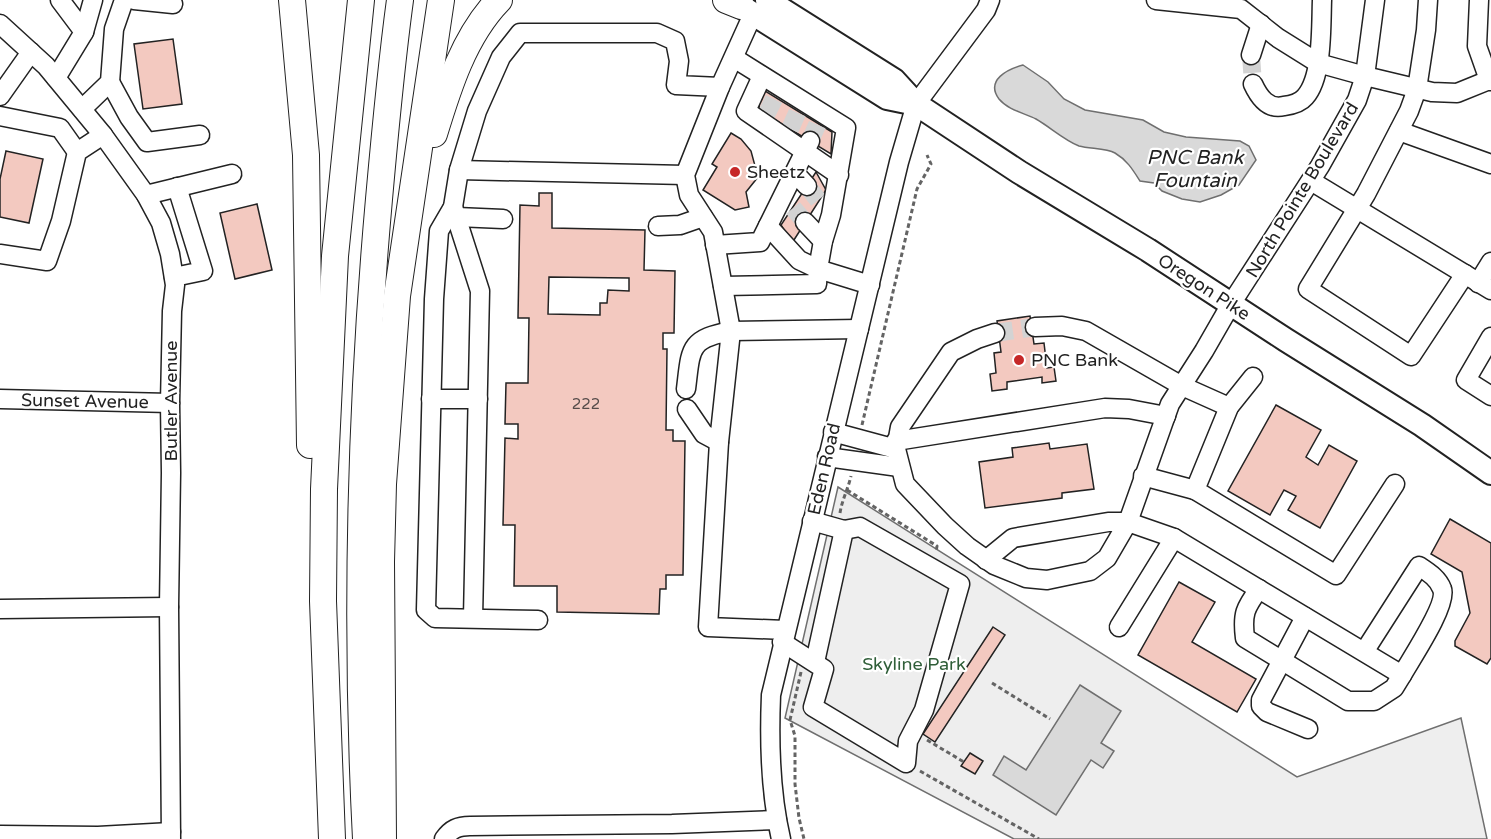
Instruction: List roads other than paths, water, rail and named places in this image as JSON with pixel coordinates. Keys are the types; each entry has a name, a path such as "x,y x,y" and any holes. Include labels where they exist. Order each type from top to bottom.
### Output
{"highway":[{"path":"292,0 306,155 311,492 323,601"},
{"path":"332,839 323,601 328,380 335,256 361,0"},
{"path":"366,839 363,788 360,537 371,291 392,58 400,0"},
{"path":"383,839 381,562 383,484 397,296 441,0"},
{"path":"397,296 425,165 445,97 479,25 499,0"}],"main road":[{"name":"Oregon Pike","path":"743,4 894,80 916,104 1019,172 1148,250 1422,425 1491,473"}],"street":[{"path":"60,0 84,32"},
{"path":"56,78 84,32 93,0"},
{"path":"124,0 114,29 110,82 129,117 147,142 200,135"},
{"path":"134,0 173,4"},
{"path":"916,104 986,10 990,0"},
{"path":"1156,0 1241,9 1278,38 1318,63 1432,92 1457,93 1490,81 1477,46 1479,0"},
{"path":"1253,84 1259,97 1268,105 1280,107 1294,105 1305,97 1313,83 1318,63 1322,0"},
{"name":"North Pointe Boulevard","path":"897,452 904,484 945,526 994,565 1026,578 1047,580 1090,571 1107,558 1128,522 1170,404 1231,304 1311,182 1357,100 1365,76 1375,0"},
{"path":"1428,0 1417,88 1409,111 1366,194 1308,289 1411,356 1478,282 1491,262"},
{"path":"743,4 734,58 685,175 689,195 713,232 731,331 719,442 708,627 784,636 814,664"},
{"name":"Butler Avenue","path":"0,24 56,78 103,135 146,195 161,223 174,277 170,403 171,835"},
{"path":"1251,55 1261,24"},
{"path":"473,618 480,291 455,212 459,170 477,111 501,57 520,33 657,33 675,41 679,61 676,85 720,87"},
{"path":"1,90 31,52"},
{"path":"723,286 817,284 825,208 839,175 846,128 820,118 800,106 778,92 762,76 734,58"},
{"path":"762,76 746,111 764,119 808,147 839,175"},
{"path":"82,109 110,82"},
{"name":"Eden Road","path":"781,839 772,783 769,723 771,695 898,162 916,104"},
{"path":"0,116 60,128 77,152"},
{"path":"1399,131 1491,164"},
{"path":"0,254 47,261 61,221 77,152 103,135"},
{"path":"715,245 760,243 768,226 788,202 801,179 808,147"},
{"path":"459,170 685,175"},
{"path":"146,195 232,174"},
{"path":"1311,182 1478,282"},
{"path":"174,277 203,271 177,188"},
{"path":"455,212 503,219"},
{"path":"455,212 439,231 434,299 426,610 435,618 538,620"},
{"path":"658,226 680,225 703,217"},
{"path":"806,222 823,242"},
{"path":"768,226 799,260 818,269 870,285"},
{"path":"1035,327 1062,326 1086,331 1182,386 1229,406"},
{"path":"686,389 690,356 698,343 708,335 731,331 859,329"},
{"path":"897,452 900,427 951,352 995,333"},
{"path":"1491,337 1466,380 1491,396"},
{"path":"1195,490 1229,406 1252,376"},
{"name":"Sunset Avenue","path":"0,399 170,403"},
{"path":"431,399 478,399"},
{"path":"827,457 855,460 1106,408 1129,409 1166,416"},
{"path":"687,410 704,434 719,442"},
{"path":"833,432 897,452"},
{"path":"1143,476 1195,490 1336,575 1395,484"},
{"path":"812,521 847,526 960,584 924,711 909,741 906,763 813,706 814,664 847,526"},
{"path":"986,560 1013,538 1108,522 1128,522 1174,538 1402,675"},
{"path":"1119,627 1174,538"},
{"path":"1259,589 1247,606 1242,619 1245,638 1348,700 1374,701 1394,688 1442,605 1443,591 1433,575 1419,566 1364,652"},
{"path":"0,609 170,607"},
{"path":"1305,617 1280,661 1261,700 1261,706 1267,712 1308,729"},
{"path":"444,839 452,830 460,826 672,824 777,820"},
{"path":"0,835 171,835"}],"water":[{"name":"PNC Bank Fountain","path":"1023,65 1048,82 1064,99 1085,110 1143,120 1164,132 1186,137 1240,141 1249,146 1256,160 1239,185 1221,195 1200,202 1182,199 1162,191 1154,183 1140,181 1126,162 1115,153 1079,146 1036,119 1011,109 1003,103 995,92 996,81 1011,69"},
{"path":"1080,685 1121,711 1101,743 1114,751 1103,768 1091,760 1056,815 993,775 1004,756 1026,770"}],"tunnel":[{"path":"1251,55 1253,84"},
{"path":"766,115 775,97"},
{"path":"790,129 798,111"},
{"path":"810,141 818,123"},
{"path":"807,186 819,201"},
{"path":"793,208 805,222"},
{"path":"995,333 1035,327"}],"place":[{"name":"Sheetz","path":"735,172"},
{"name":"PNC Bank","path":"1019,360"}],"park label":[{"name":"Skyline Park","path":"914,664"}]}
